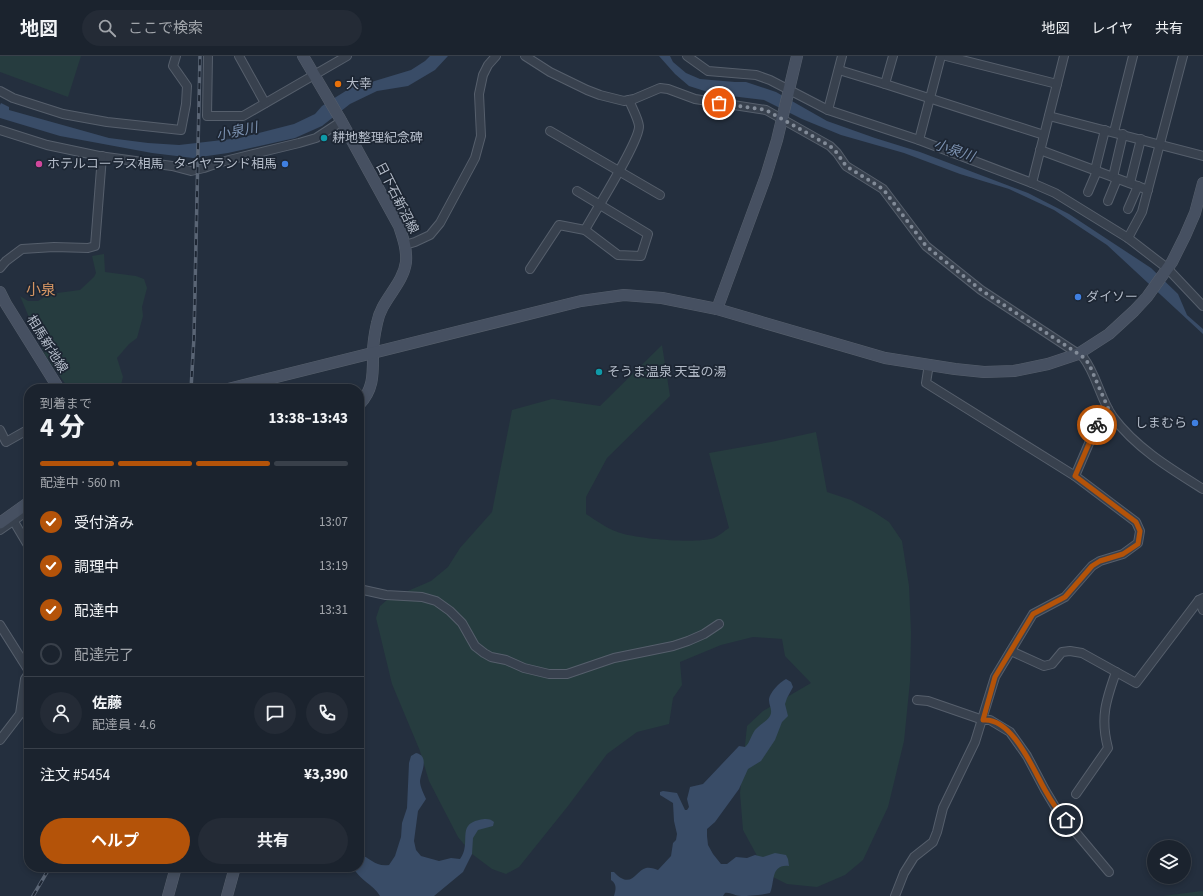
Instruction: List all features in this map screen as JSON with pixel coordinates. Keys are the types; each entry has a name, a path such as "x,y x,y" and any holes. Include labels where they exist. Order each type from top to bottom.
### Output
{"street":[{"path":"0,91 13,98 63,114 107,122 181,130 186,104 187,86 173,66 176,56"},
{"path":"208,56 207,116 243,116 346,56"},
{"path":"239,56 265,103"},
{"name":"日下石新沼線","path":"303,56 340,119 399,226 405,245 406,262 400,282 383,308 377,321 373,352 374,371 370,389 364,398"},
{"path":"405,245 430,235 440,222 475,158 481,136 479,94 483,75 488,65 496,56"},
{"path":"525,56 550,72 587,90 624,101 660,88 668,89 695,99 766,110 830,146 846,166 883,189 926,246 981,290 1083,357 1089,364 1113,417 1129,435 1156,458 1203,489"},
{"path":"688,56 708,71 756,75 789,89 828,110 919,140 1055,193 1128,238 1203,306"},
{"path":"717,308 766,176 782,119 797,56"},
{"path":"828,110 842,56"},
{"path":"886,84 892,56"},
{"path":"919,140 941,56"},
{"path":"946,56 1057,84"},
{"path":"1032,183 1064,56"},
{"path":"1114,132 1133,56"},
{"path":"1128,238 1142,212 1183,56"},
{"path":"838,70 1044,135"},
{"path":"585,230 619,170 637,134 639,126 629,100"},
{"path":"1049,116 1203,156"},
{"path":"0,130 47,145 102,156 172,166 191,171 316,138 340,119"},
{"path":"1088,192 1096,171 1105,130"},
{"path":"550,131 660,195"},
{"path":"1108,201 1115,178 1123,134"},
{"path":"1128,209 1134,185 1141,139"},
{"path":"1040,150 1148,190"},
{"path":"0,268 6,261 22,249 54,247 88,248 94,246 102,156"},
{"path":"267,384 373,352 581,300 624,295 662,298 717,308 886,358 984,372 1014,370 1048,364 1078,354 1109,334 1147,297 1172,262 1193,218 1203,183"},
{"path":"530,269 559,225 585,230 618,255 641,256 648,234 577,191"},
{"name":"相馬新地線","path":"0,292 55,384"},
{"path":"895,896 904,873 914,857 932,842 937,832 943,808 975,742 995,677 1033,614 1065,597 1092,566 1100,561 1123,554 1138,544 1140,531 1136,522 1075,476 926,383 929,364"},
{"path":"1075,476 1099,420 1108,408"},
{"path":"0,430 6,442 24,432"},
{"path":"0,524 24,506"},
{"path":"0,530 24,513"},
{"path":"14,520 24,538"},
{"path":"364,590 386,595 422,597 436,602 450,611 462,623 475,646 484,653 524,668 549,674 567,674 614,658 688,642 719,624"},
{"path":"1011,651 1044,666 1052,664 1062,652 1070,651 1082,653 1136,683 1201,599"},
{"path":"1201,599 1203,610"},
{"path":"0,625 24,664"},
{"path":"1076,794 1108,748 1104,733 1104,718 1108,694 1116,672"},
{"path":"0,740 20,714 24,686"},
{"path":"917,700 928,701 983,720 990,720 1010,732 1028,756 1057,810 1109,872"},
{"path":"168,896 175,872"},
{"path":"227,896 234,872"}],"green space":[{"path":"0,56 81,56 68,97 0,72"},
{"path":"104,254 105,272 136,276 144,279 147,288 142,307 143,316 137,338 129,344 117,358 123,377 121,384 65,384 45,355 20,296 28,301 38,301 50,294 80,290 94,277 96,273 92,256"},
{"path":"662,345 670,396 607,458 586,497 586,514 614,531 633,536 683,541 706,540 714,538 729,528 709,453 816,432 827,492 851,500 874,512 889,522 902,541 909,586 911,633 910,681 904,741 888,807 863,860 845,875 817,887 787,884 767,874 743,830 740,793 747,726 763,711 811,683 785,656 782,639 753,637 721,645 680,662 682,685 673,698 669,724 637,732 607,754 519,867 506,874 492,869 472,854 458,837 429,781 420,751 392,684 376,618 380,606 387,600 431,581 448,567 460,548 492,512 512,410 552,399 600,406"},
{"path":"1202,891 1203,896 1163,896"}],"water":[{"path":"430,56 448,56 435,70 408,86 377,91 350,104 322,126 295,138 228,153 193,158 152,153 60,136 0,118 1,103 9,107 9,110 109,138 179,145 240,138 294,124 315,114 322,106 357,84 368,83 411,70"},
{"path":"659,56 670,56 673,62 686,73 700,79 746,82 776,92 827,121 920,152 1028,193 1069,214 1151,268 1178,294 1187,315 1203,329 1203,334 1107,245 1054,210 1009,189 960,174 904,153 841,135 802,119 764,100 714,94 689,86 675,74"},
{"path":"786,679 791,682 793,687 785,704 788,716 782,722 775,740 761,761 748,769 739,789 715,822 707,829 708,845 721,864 727,864 736,857 747,858 755,855 763,857 775,853 786,855 789,866 783,866 776,871 770,893 744,896 725,893 723,896 614,896 616,887 611,880 611,872 614,872 625,880 629,880 643,869 651,868 658,870 671,856 673,843 676,840 677,834 674,821 673,803 660,795 660,792 677,793 685,810 687,810 689,807 687,799 690,787 703,784 739,746 745,747 747,745 755,730 771,714 769,697 778,685"},
{"path":"416,753 423,757 424,761 420,781 421,788 426,799 418,811 414,841 416,850 421,856 439,861 451,858 460,859 465,847 466,830 468,826 472,822 479,820 487,819 494,822 493,826 478,830 473,838 472,854 463,872 434,896 380,896 374,888 357,872 364,872 364,856 380,865 389,865 395,856 401,837 402,823 407,808 409,763 411,756"}],"railway":[{"path":"191,384 194,337 200,56"},
{"path":"33,896 47,872"}],"way so far":[{"path":"719,103 766,110 830,146 846,166 883,189 926,246 981,290 1083,357 1089,364 1108,408 1097,425"}],"place":[{"name":"大幸","path":"338,84"},
{"name":"耕地整理紀念碑","path":"324,138"},
{"name":"ホテルコーラス相馬","path":"39,164"},
{"name":"タイヤランド相馬","path":"285,164"},
{"name":"ダイソー","path":"1078,297"},
{"name":"そうま温泉 天宝の湯","path":"599,372"},
{"name":"しまむら","path":"1195,423"}],"district":[{"name":"小泉","path":"41,290"}],"route":[{"path":"1066,820 1057,810 1045,790 1028,756 1010,732 990,720 983,720 995,677 1033,614 1049,607 1065,597 1092,566 1100,561 1123,554 1138,544 1140,531 1136,522 1075,476 1097,425"}],"water label":[{"name":"小泉川","path":"237,132"},
{"name":"小泉川","path":"954,151"}]}
